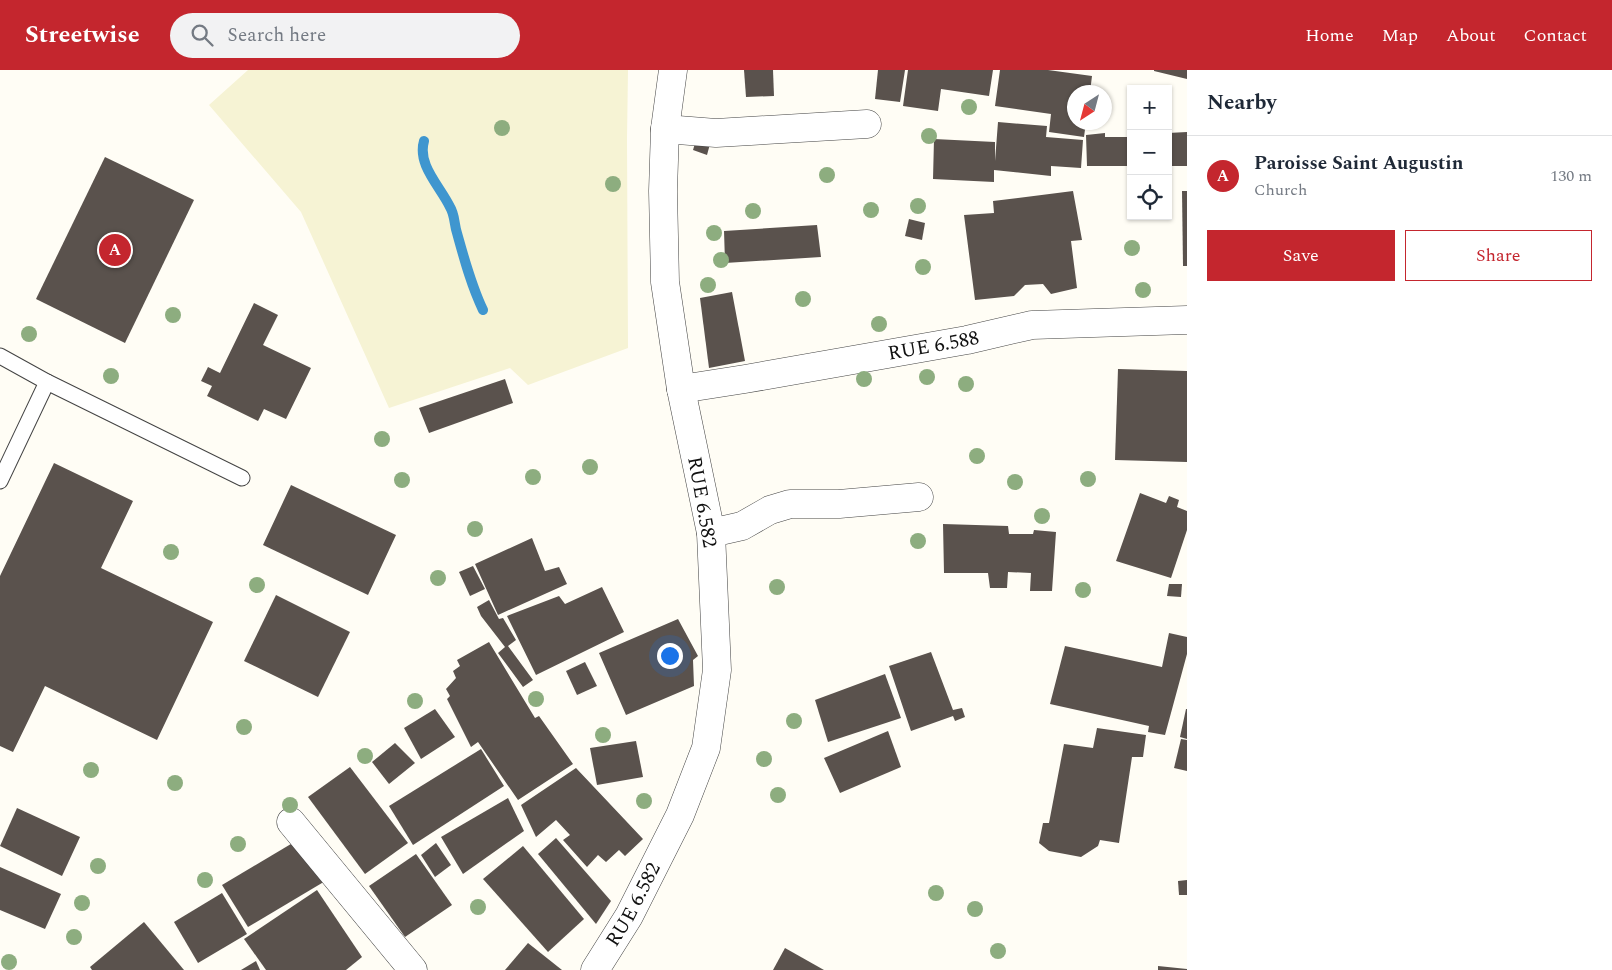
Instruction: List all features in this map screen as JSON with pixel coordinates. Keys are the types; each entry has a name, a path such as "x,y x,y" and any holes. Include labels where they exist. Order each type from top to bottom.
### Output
{"street":[{"name":"RUE 6.582","path":"595,970 629,916 680,815 706,748 717,670 711,532 681,389 665,282 663,191 665,129 673,70"},
{"path":"665,129 716,133 867,124"},
{"name":"RUE 6.588","path":"681,389 967,340 1032,325 1187,320"},
{"path":"711,532 742,526 770,510 790,504 839,504 919,497"},
{"path":"291,822 413,970"}],"lane":[{"path":"0,356 47,382 242,478"},
{"path":"0,481 47,382"}],"shaded area":[{"path":"248,70 628,70 628,348 528,385 510,368 389,408 301,212 209,105"}],"building":[{"path":"744,70 773,70 774,96 746,97"},
{"path":"878,70 905,70 900,102 875,99"},
{"path":"908,70 993,70 989,96 941,89 938,111 903,106"},
{"path":"1000,70 1048,70 1092,76 1091,85 1067,85 1067,130 1085,130 1084,137 1049,132 1051,114 995,106"},
{"path":"1187,70 1187,79 1154,71"},
{"path":"998,122 1047,126 1046,137 1083,140 1081,168 1051,166 1051,176 994,170 994,182 933,179 934,139 995,142 995,161"},
{"path":"1187,132 1187,166 1172,166 1172,133"},
{"path":"1105,133 1105,137 1127,137 1127,166 1087,166 1086,135"},
{"path":"696,140 710,144 707,155 693,150"},
{"path":"105,157 194,200 125,343 36,299"},
{"path":"1073,191 1082,240 1071,241 1077,288 1051,294 1043,284 1025,285 1014,296 975,300 964,215 994,213 993,201"},
{"path":"1182,191 1187,191 1187,266 1183,266"},
{"path":"909,219 925,223 922,240 905,236"},
{"path":"817,225 821,257 725,263 724,231"},
{"path":"732,292 745,361 709,368 700,298"},
{"path":"254,303 278,315 263,345 311,368 286,419 264,409 258,421 207,396 212,386 201,381 208,367 220,373"},
{"path":"1118,369 1187,371 1187,462 1115,460"},
{"path":"505,379 513,403 429,433 419,408"},
{"path":"54,463 133,501 101,568 213,622 157,740 45,686 13,752 0,746 0,576"},
{"path":"291,485 396,535 368,595 263,545"},
{"path":"1140,493 1166,503 1169,496 1179,500 1177,507 1187,511 1187,530 1171,578 1116,561"},
{"path":"943,524 1008,526 1009,534 1033,534 1034,530 1056,532 1052,591 1030,591 1031,573 1008,572 1007,588 990,588 988,573 944,573"},
{"path":"532,538 545,571 559,567 567,584 498,615 475,564"},
{"path":"473,566 485,589 470,596 459,572"},
{"path":"1169,584 1182,584 1181,597 1167,596"},
{"path":"602,587 624,632 536,675 507,616 559,596 565,604"},
{"path":"276,595 350,632 318,697 244,661"},
{"path":"489,600 499,619 503,618 516,640 508,646 533,680 523,687 498,653 505,647 481,616 477,607"},
{"path":"678,619 698,656 693,660 694,686 626,715 599,653"},
{"path":"1169,633 1187,637 1187,654 1165,735 1148,732 1149,726 1050,704 1065,646 1162,667"},
{"path":"489,642 535,718 539,716 573,764 518,800 478,742 471,747 447,699 450,696 446,689 456,678 453,671 460,666 457,660"},
{"path":"931,652 953,710 962,708 965,717 955,721 953,716 911,731 889,666"},
{"path":"585,662 597,686 577,695 566,671"},
{"path":"885,674 901,718 828,742 815,700"},
{"path":"435,709 455,737 421,759 404,728"},
{"path":"1187,709 1187,739 1180,737"},
{"path":"1097,728 1146,735 1143,757 1132,757 1119,843 1100,840 1098,846 1081,857 1049,851 1039,843 1043,823 1049,823 1064,744 1093,748"},
{"path":"888,731 901,767 840,793 824,758"},
{"path":"1181,739 1187,740 1187,771 1174,768"},
{"path":"636,741 643,777 597,785 590,748"},
{"path":"395,743 415,763 389,784 372,762"},
{"path":"481,749 504,786 413,845 389,806"},
{"path":"350,767 408,843 365,874 308,797"},
{"path":"576,768 643,839 625,856 619,850 606,862 598,855 587,867 563,840 570,835 556,820 536,837 521,805"},
{"path":"508,798 524,831 463,874 441,837"},
{"path":"17,808 80,837 62,876 0,846"},
{"path":"301,838 327,880 248,927 222,885"},
{"path":"556,838 611,901 596,924 538,854"},
{"path":"436,843 451,865 435,877 421,855"},
{"path":"523,846 584,919 548,952 483,879"},
{"path":"416,854 452,905 405,937 369,886"},
{"path":"0,867 61,894 45,929 0,910"},
{"path":"1187,880 1187,895 1179,895 1178,881"},
{"path":"317,890 362,957 346,970 266,970 244,939"},
{"path":"222,893 247,934 198,963 174,922"},
{"path":"144,922 184,970 92,970 90,967"},
{"path":"528,943 562,970 505,970"},
{"path":"785,948 824,970 773,970"},
{"path":"256,961 260,970 241,970"},
{"path":"1158,966 1187,969 1187,970 1158,970"}],"waterway":[{"path":"424,141 423,150 427,167 452,210 468,272 483,310"}],"place":[{"name":"Paroisse Saint Augustin","path":"115,250"}]}
